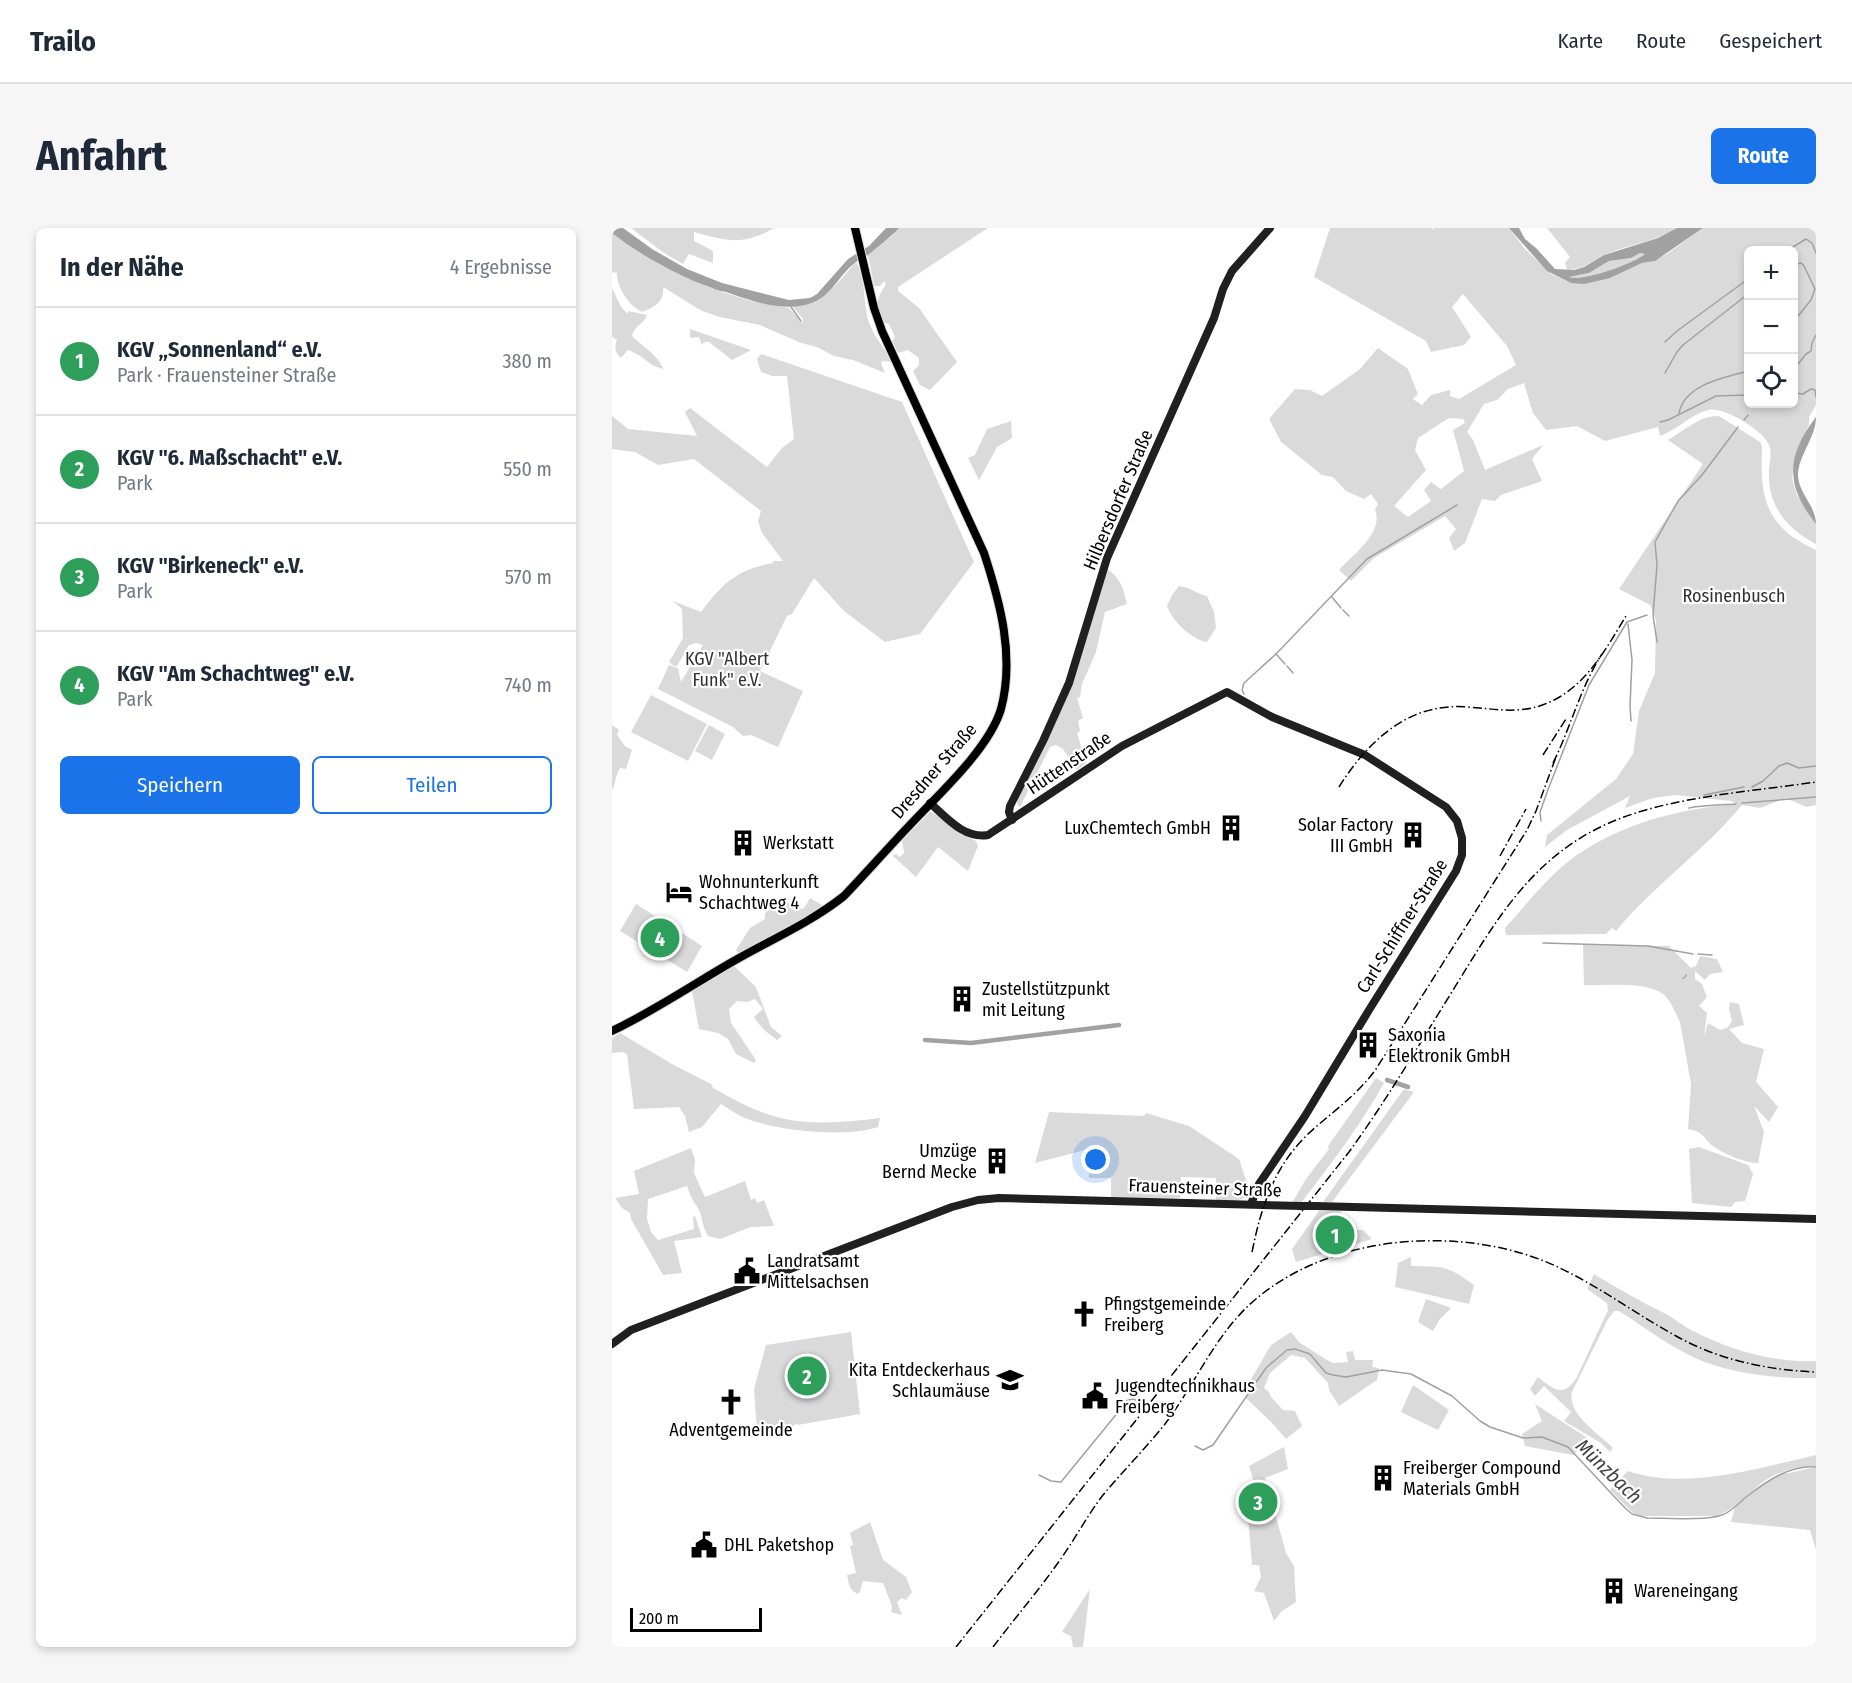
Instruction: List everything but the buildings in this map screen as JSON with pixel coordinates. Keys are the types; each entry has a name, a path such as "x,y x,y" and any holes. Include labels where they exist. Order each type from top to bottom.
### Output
{"main road":[{"name":"Dresdner Straße","path":"612,1031 828,909 844,896 976,753 994,726 1000,710 1005,685 1007,646 995,587 984,552 882,332 855,228"},
{"name":"Hilbersdorfer Straße","path":"1015,818 1010,806 1043,741 1073,673 1107,558 1214,318 1223,289 1240,261 1270,228"},
{"name":"Hüttenstraße","path":"930,803 957,827 969,834 988,835 1122,746 1216,697 1227,692 1232,693"},
{"name":"Carl-Schiffner-Straße","path":"1232,693 1272,717 1358,752 1379,764 1446,807 1456,821 1462,838 1462,855 1456,871 1305,1116 1259,1184 1251,1204"},
{"name":"Frauensteiner Straße","path":"612,1344 631,1330 970,1201 999,1198 1816,1219"}],"green space":[{"path":"631,228 774,228 744,240 716,238 694,232 694,241 713,251 713,263 689,254 683,264"},
{"path":"899,228 988,228 898,287 898,291 919,308 957,362 930,390 920,385 913,371 919,365 919,358 908,350 898,353 892,341 895,337 889,324 882,322 878,302 886,284 884,281 880,286 874,286 868,255"},
{"path":"1330,228 1432,228 1434,230 1434,228 1509,228 1525,249 1551,274 1571,283 1610,278 1642,263 1651,262 1667,254 1703,228 1816,228 1816,405 1797,450 1792,478 1797,495 1816,524 1816,544 1797,532 1782,517 1770,488 1771,453 1769,445 1759,433 1742,420 1723,412 1708,410 1660,436 1658,427 1605,441 1577,426 1546,430 1533,413 1524,383 1508,389 1497,400 1484,404 1467,432 1473,440 1485,470 1543,445 1532,459 1542,481 1501,495 1495,501 1482,499 1465,543 1454,551 1449,538 1456,529 1445,516 1374,558 1351,581 1339,570 1372,534 1377,518 1375,509 1378,504 1371,494 1364,499 1346,491 1333,477 1322,475 1281,442 1269,419 1295,389 1310,390 1322,396 1360,369 1378,348 1408,369 1418,394 1413,399 1422,405 1431,395 1450,390 1450,396 1459,399 1516,365 1507,346 1463,294 1452,307 1471,337 1464,345 1431,352 1426,341 1314,277","holes":["1449,418 1463,419 1465,423 1453,430 1464,471 1441,489 1431,482 1424,490 1431,501 1408,517 1394,506 1426,470 1415,450 1418,438"]},
{"path":"1547,228 1677,228 1660,237 1606,254 1583,267 1567,270 1565,263 1570,257"},
{"path":"612,233 664,267 713,289 751,301 789,308 803,323 803,319 793,307 805,305 822,297 856,262 862,277 870,325 891,362 882,361 885,373 853,360 834,356 760,325 702,311 663,287 661,300 642,312 628,300 621,289 617,273 612,272"},
{"path":"1640,253 1645,254 1608,271 1585,277 1569,277 1589,273 1609,261 1631,258"},
{"path":"612,288 621,307 628,314 628,311 647,315 634,330 632,336 654,356 663,369 628,350 621,358 617,354 615,347 617,340 612,337"},
{"path":"690,329 751,350 732,360 709,342 704,342 702,345 699,337 690,338"},
{"name":"KGV \"Albert Funk\" e.V.","path":"761,354 902,402 974,562 920,634 885,642 844,611 814,578 792,614 787,616 760,671 803,691 778,747 751,735 743,736 733,727 658,689 669,665 678,668 681,682 703,645 696,643 689,645 677,666 669,662 683,638 682,609 673,601 701,612 731,579 749,570 773,563 773,561 783,561 762,533 758,521 761,511 694,459 658,465 635,452 612,449 612,416 628,429 697,436 685,412 690,408 767,467 782,448 794,439 787,376 772,376 761,372 757,359"},
{"name":"Rosinenbusch","path":"1719,416 1760,442 1762,482 1769,509 1786,531 1816,550 1816,805 1806,807 1786,798 1760,808 1742,805 1712,838 1646,898 1616,931 1612,928 1606,934 1506,935 1505,928 1560,868 1607,837 1671,814 1737,804 1731,801 1675,795 1653,798 1625,808 1630,796 1567,830 1545,847 1547,835 1616,779 1633,754 1639,711 1655,673 1656,620 1650,605 1619,589 1703,464 1668,440 1705,418"},
{"path":"1011,421 1012,438 997,447 979,480 968,458 975,455 987,429"},
{"path":"1106,569 1118,579 1127,604 1105,612 1096,652 1082,684 1080,697 1077,698 1083,718 1078,721 1080,731 1077,733 1086,763 1077,770 1063,749 1056,745 1050,747 1020,807 1017,804 1018,798 1042,751 1075,676"},
{"path":"1179,586 1207,596 1214,612 1216,628 1207,642 1189,634 1178,624 1167,606"},
{"path":"651,695 707,724 688,761 631,732"},
{"path":"612,725 619,730 617,735 625,746 632,750 626,769 620,768 618,771 612,791"},
{"path":"709,725 725,734 712,760 695,751"},
{"path":"930,812 939,816 961,834 976,841 978,846 968,871 938,847 916,877 893,856 896,854 900,857 904,853 902,840"},
{"path":"810,898 822,905 822,908 738,953 736,950 750,928 765,919 765,913 783,900 800,909 804,908"},
{"path":"636,904 702,946 687,972 620,931"},
{"path":"1583,945 1669,946 1691,968 1696,966 1700,956 1717,959 1723,972 1710,974 1705,980 1695,971 1695,979 1702,984 1707,997 1699,1006 1707,1013 1704,1036 1708,1023 1720,1030 1727,1028 1732,1021 1730,1002 1739,1004 1744,1025 1729,1029 1742,1043 1764,1049 1756,1082 1778,1107 1769,1122 1754,1106 1764,1132 1758,1163 1725,1153 1698,1132 1688,1129 1691,1084 1680,1022 1670,1003 1663,994 1646,987 1584,985"},
{"path":"734,966 756,987 771,1027 782,1036 777,1040 756,1021 754,1017 763,1009 755,999 747,1002 737,1001 729,1009 731,1023 756,1060 754,1063 736,1054 728,1039 718,1033 699,1029 692,991"},
{"path":"620,1033 711,1084 713,1088 759,1111 803,1122 880,1118 878,1127 848,1132 811,1132 759,1123 736,1114 721,1104 702,1127 689,1132 685,1116 679,1107 634,1109 627,1054 612,1053 612,1038"},
{"path":"1376,1078 1384,1083 1355,1130 1301,1203 1292,1203 1306,1179 1329,1149 1328,1146"},
{"path":"1404,1089 1414,1092 1332,1202 1323,1202"},
{"path":"1049,1112 1144,1116 1146,1113 1189,1126 1239,1159 1250,1192 1240,1200 1216,1200 1216,1178 1181,1177 1180,1198 1111,1200 1111,1178 1089,1178 1089,1149 1035,1163"},
{"path":"1699,1147 1748,1165 1753,1174 1745,1201 1735,1202 1731,1207 1692,1203 1689,1149"},
{"path":"691,1148 695,1160 694,1173 705,1197 745,1181 751,1200 755,1198 757,1203 764,1200 774,1226 751,1227 720,1239 708,1236 700,1211 687,1186 648,1199 647,1219 651,1232 658,1240 694,1229 693,1217 695,1216 702,1237 674,1241 682,1273 663,1275 631,1219 630,1213 622,1208 615,1198 639,1194 634,1171"},
{"path":"1319,1211 1340,1211 1346,1229 1363,1230 1372,1239 1296,1262 1292,1249"},
{"path":"1411,1257 1411,1266 1445,1268 1474,1285 1469,1304 1395,1287 1398,1263"},
{"path":"1594,1274 1689,1329 1722,1344 1753,1354 1784,1360 1816,1361 1816,1378 1766,1376 1732,1370 1699,1360 1619,1311 1614,1311 1572,1392 1574,1408 1585,1423 1613,1448 1610,1452 1601,1443 1564,1421 1571,1412 1544,1386 1535,1396 1530,1389 1538,1377 1554,1388 1563,1390 1568,1388 1577,1377 1608,1310 1607,1303 1587,1289"},
{"path":"1426,1299 1451,1308 1440,1319 1433,1331 1418,1322"},
{"path":"851,1332 860,1414 798,1425 797,1423 790,1429 757,1431 754,1389 766,1345"},
{"path":"1291,1332 1299,1342 1333,1363 1348,1362 1346,1352 1353,1351 1355,1360 1373,1360 1372,1367 1379,1368 1377,1380 1339,1406 1329,1390 1328,1383 1305,1358 1291,1355 1270,1373 1264,1388 1283,1410 1295,1411 1302,1426 1286,1439 1246,1398 1252,1391 1259,1389 1242,1390 1250,1381 1271,1345"},
{"path":"1413,1385 1449,1410 1438,1430 1401,1412"},
{"path":"1535,1404 1589,1439 1573,1455 1525,1446 1522,1434 1542,1421"},
{"path":"1284,1447 1288,1469 1265,1478 1286,1553 1294,1566 1296,1602 1282,1611 1274,1621 1264,1593 1254,1591 1261,1577 1259,1565 1252,1565 1249,1527 1242,1487 1254,1483 1249,1466"},
{"path":"1816,1455 1816,1466 1793,1468 1771,1477 1733,1507 1715,1516 1641,1516 1633,1513 1610,1490 1628,1471 1650,1477 1698,1478 1746,1471"},
{"path":"1816,1467 1816,1550 1810,1530 1731,1522 1735,1507 1765,1483 1780,1475"},
{"path":"870,1522 883,1560 906,1577 912,1592 906,1600 902,1598 897,1602 902,1615 891,1612 892,1606 883,1583 863,1581 859,1594 849,1585 847,1575 856,1573 850,1546 853,1545 850,1533"},
{"path":"1090,1589 1083,1647 1073,1647 1071,1636 1062,1632"}],"shaded area":[{"path":"612,228 623,228 652,249 687,269 722,283 789,300 810,298 817,294 848,259 869,246 886,228 899,228 876,249 849,268 822,297 805,305 786,307 766,304 716,290 685,277 635,249 612,233"},
{"path":"1509,228 1519,228 1525,239 1555,269 1574,270 1604,255 1658,238 1677,228 1703,228 1655,261 1642,263 1610,278 1584,284 1571,283 1547,271","holes":["1640,253 1645,254 1608,271 1585,277 1569,277 1589,273 1609,261 1631,258"]},
{"path":"1816,417 1798,476 1816,524 1799,496 1794,483 1793,471 1799,445"}],"waterway":[{"path":"1795,246 1806,239 1812,243 1816,253"},
{"path":"1798,264 1801,263 1804,266 1815,289 1811,300 1798,316"},
{"path":"1665,342 1744,282"},
{"path":"1665,373 1683,345 1744,297"},
{"path":"791,307 801,321"},
{"path":"1798,364 1811,351 1816,335"},
{"path":"1679,413 1683,403 1697,389 1744,372"},
{"path":"1798,393 1803,394 1811,389 1815,390 1816,397"},
{"path":"1660,422 1716,396 1744,395"},
{"path":"1744,420 1748,415"},
{"path":"1657,642 1653,615 1657,565 1655,542 1678,501 1702,475 1738,427"},
{"path":"1244,694 1242,690 1244,683 1276,654 1367,559 1457,505"},
{"path":"1332,597 1341,608"},
{"path":"1343,610 1349,616"},
{"path":"1541,821 1540,812 1589,685 1627,622 1647,615"},
{"path":"1628,624 1632,660 1631,721"},
{"path":"1276,654 1285,664"},
{"path":"1287,666 1293,673"},
{"path":"1752,787 1763,781 1779,766 1787,763 1799,768 1816,766"},
{"path":"1704,795 1744,787"},
{"path":"1742,803 1816,797"},
{"path":"1689,808 1736,804"},
{"path":"1543,943 1648,946 1693,954"},
{"path":"1698,954 1712,955"},
{"path":"925,1040 971,1043 1119,1025"},
{"path":"1387,1080 1408,1087"},
{"name":"Münzbach","path":"1195,1446 1203,1450 1213,1445 1266,1368 1287,1350 1295,1349 1310,1354 1326,1373 1333,1375 1346,1377 1382,1370 1411,1374 1452,1396 1490,1427 1523,1438 1542,1437 1568,1447 1625,1508 1632,1514 1647,1518 1696,1519 1722,1515 1778,1476 1796,1469 1816,1467"},
{"name":"Münzbach","path":"1039,1475 1051,1481 1061,1482 1128,1400 1134,1399 1138,1402"}],"railway":[{"path":"1339,787 1350,770 1377,740 1409,718 1446,707 1522,710 1544,704 1568,692 1588,673 1626,616"},
{"path":"1553,763 1588,680 1602,654"},
{"path":"1543,755 1566,719"},
{"path":"1252,1252 1264,1205 1285,1162 1306,1136 1351,1097 1376,1069 1527,830 1556,757"},
{"path":"956,1647 1349,1152 1389,1094 1484,940 1521,890 1542,868 1565,848 1593,831 1646,810 1718,795 1816,782"},
{"path":"1500,856 1526,809"},
{"path":"993,1647 1052,1571 1103,1495 1165,1424 1233,1322 1275,1284 1310,1266 1348,1252 1387,1244 1428,1241 1468,1243 1507,1249 1561,1269 1676,1336 1709,1351 1762,1366 1816,1372"}],"place":[{"name":"LuxChemtech GmbH","path":"1231,828"},
{"name":"Solar Factory III GmbH","path":"1413,835"},
{"name":"Werkstatt","path":"743,843"},
{"name":"Wohnunterkunft Schachtweg 4","path":"679,892"},
{"name":"KGV \"Am Schachtweg\" e.V.","path":"660,938"},
{"name":"Zustellstützpunkt mit Leitung","path":"962,999"},
{"name":"Saxonia Elektronik GmbH","path":"1368,1045"},
{"name":"Umzüge Bernd Mecke","path":"997,1161"},
{"name":"KGV „Sonnenland“ e.V.","path":"1335,1235"},
{"name":"Landratsamt Mittelsachsen","path":"747,1271"},
{"name":"Pfingstgemeinde Freiberg","path":"1084,1314"},
{"name":"KGV \"6. Maßschacht\" e.V.","path":"807,1376"},
{"name":"Kita Entdeckerhaus Schlaumäuse","path":"1010,1380"},
{"name":"Jugendtechnikhaus Freiberg","path":"1095,1396"},
{"name":"Adventgemeinde","path":"731,1402"},
{"name":"Freiberger Compound Materials GmbH","path":"1383,1478"},
{"name":"KGV \"Birkeneck\" e.V.","path":"1258,1502"},
{"name":"DHL Paketshop","path":"704,1545"},
{"name":"Wareneingang","path":"1614,1591"}]}
